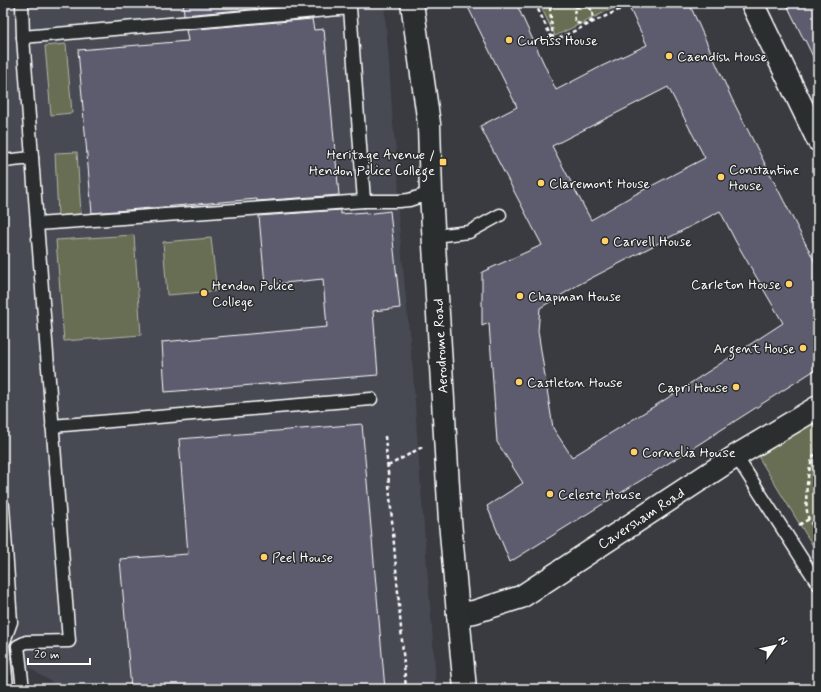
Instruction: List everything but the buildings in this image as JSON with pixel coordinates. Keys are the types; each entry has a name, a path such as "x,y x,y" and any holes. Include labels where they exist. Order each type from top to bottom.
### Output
{"street":[{"name":"Aerodrome Road","path":"412,3 429,124 431,193 450,514 465,689"},
{"path":"752,3 818,140"},
{"name":"Caversham Road","path":"458,614 474,612 521,597 736,456 818,407"}],"lane":[{"path":"22,3 23,37 69,641 26,642 18,646 23,689"},
{"path":"23,37 350,8 364,201"},
{"path":"3,161 32,158"},
{"path":"37,224 364,201 404,200 431,193"},
{"path":"434,236 469,232 500,215"},
{"path":"52,426 371,399"},
{"path":"736,456 818,584"},
{"path":"3,506 11,622 3,644 7,689"}],"path":[{"path":"535,3 554,41"},
{"path":"554,41 550,10 555,3"},
{"path":"574,3 574,16 576,23 587,25"},
{"path":"617,3 623,8"},
{"path":"621,3 623,8"},
{"path":"575,7 586,6 593,11 592,20 587,25"},
{"path":"554,41 623,8"},
{"path":"385,436 406,689"},
{"path":"388,466 429,443"},
{"path":"818,448 814,454 808,479 807,502 809,518 818,533"}],"shaded area":[{"name":"Hendon Police College","path":"384,3 398,169 398,214 413,372 435,667 435,689 62,689 25,665 3,665 3,4"}],"green space":[{"path":"539,3 617,3 618,6 555,36"},
{"path":"66,44 72,113 51,115 45,46"},
{"path":"77,152 81,214 58,216 55,153"},
{"path":"134,235 141,335 64,341 56,240"},
{"path":"211,238 217,291 167,295 163,242"},
{"path":"818,416 818,554 759,458 763,448"}],"place":[{"name":"Curtiss House","path":"509,40"},
{"name":"Caendish House","path":"669,56"},
{"name":"Heritage Avenue / Hendon Police College","path":"443,162"},
{"name":"Constantine House","path":"721,177"},
{"name":"Claremont House","path":"541,183"},
{"name":"Carvell House","path":"605,241"},
{"name":"Carleton House","path":"789,284"},
{"name":"Hendon Police College","path":"204,293"},
{"name":"Chapman House","path":"520,296"},
{"name":"Argent House","path":"803,348"},
{"name":"Castleton House","path":"519,382"},
{"name":"Capri House","path":"736,387"},
{"name":"Cornelia House","path":"634,452"},
{"name":"Celeste House","path":"550,494"},
{"name":"Peel House","path":"264,557"}]}
